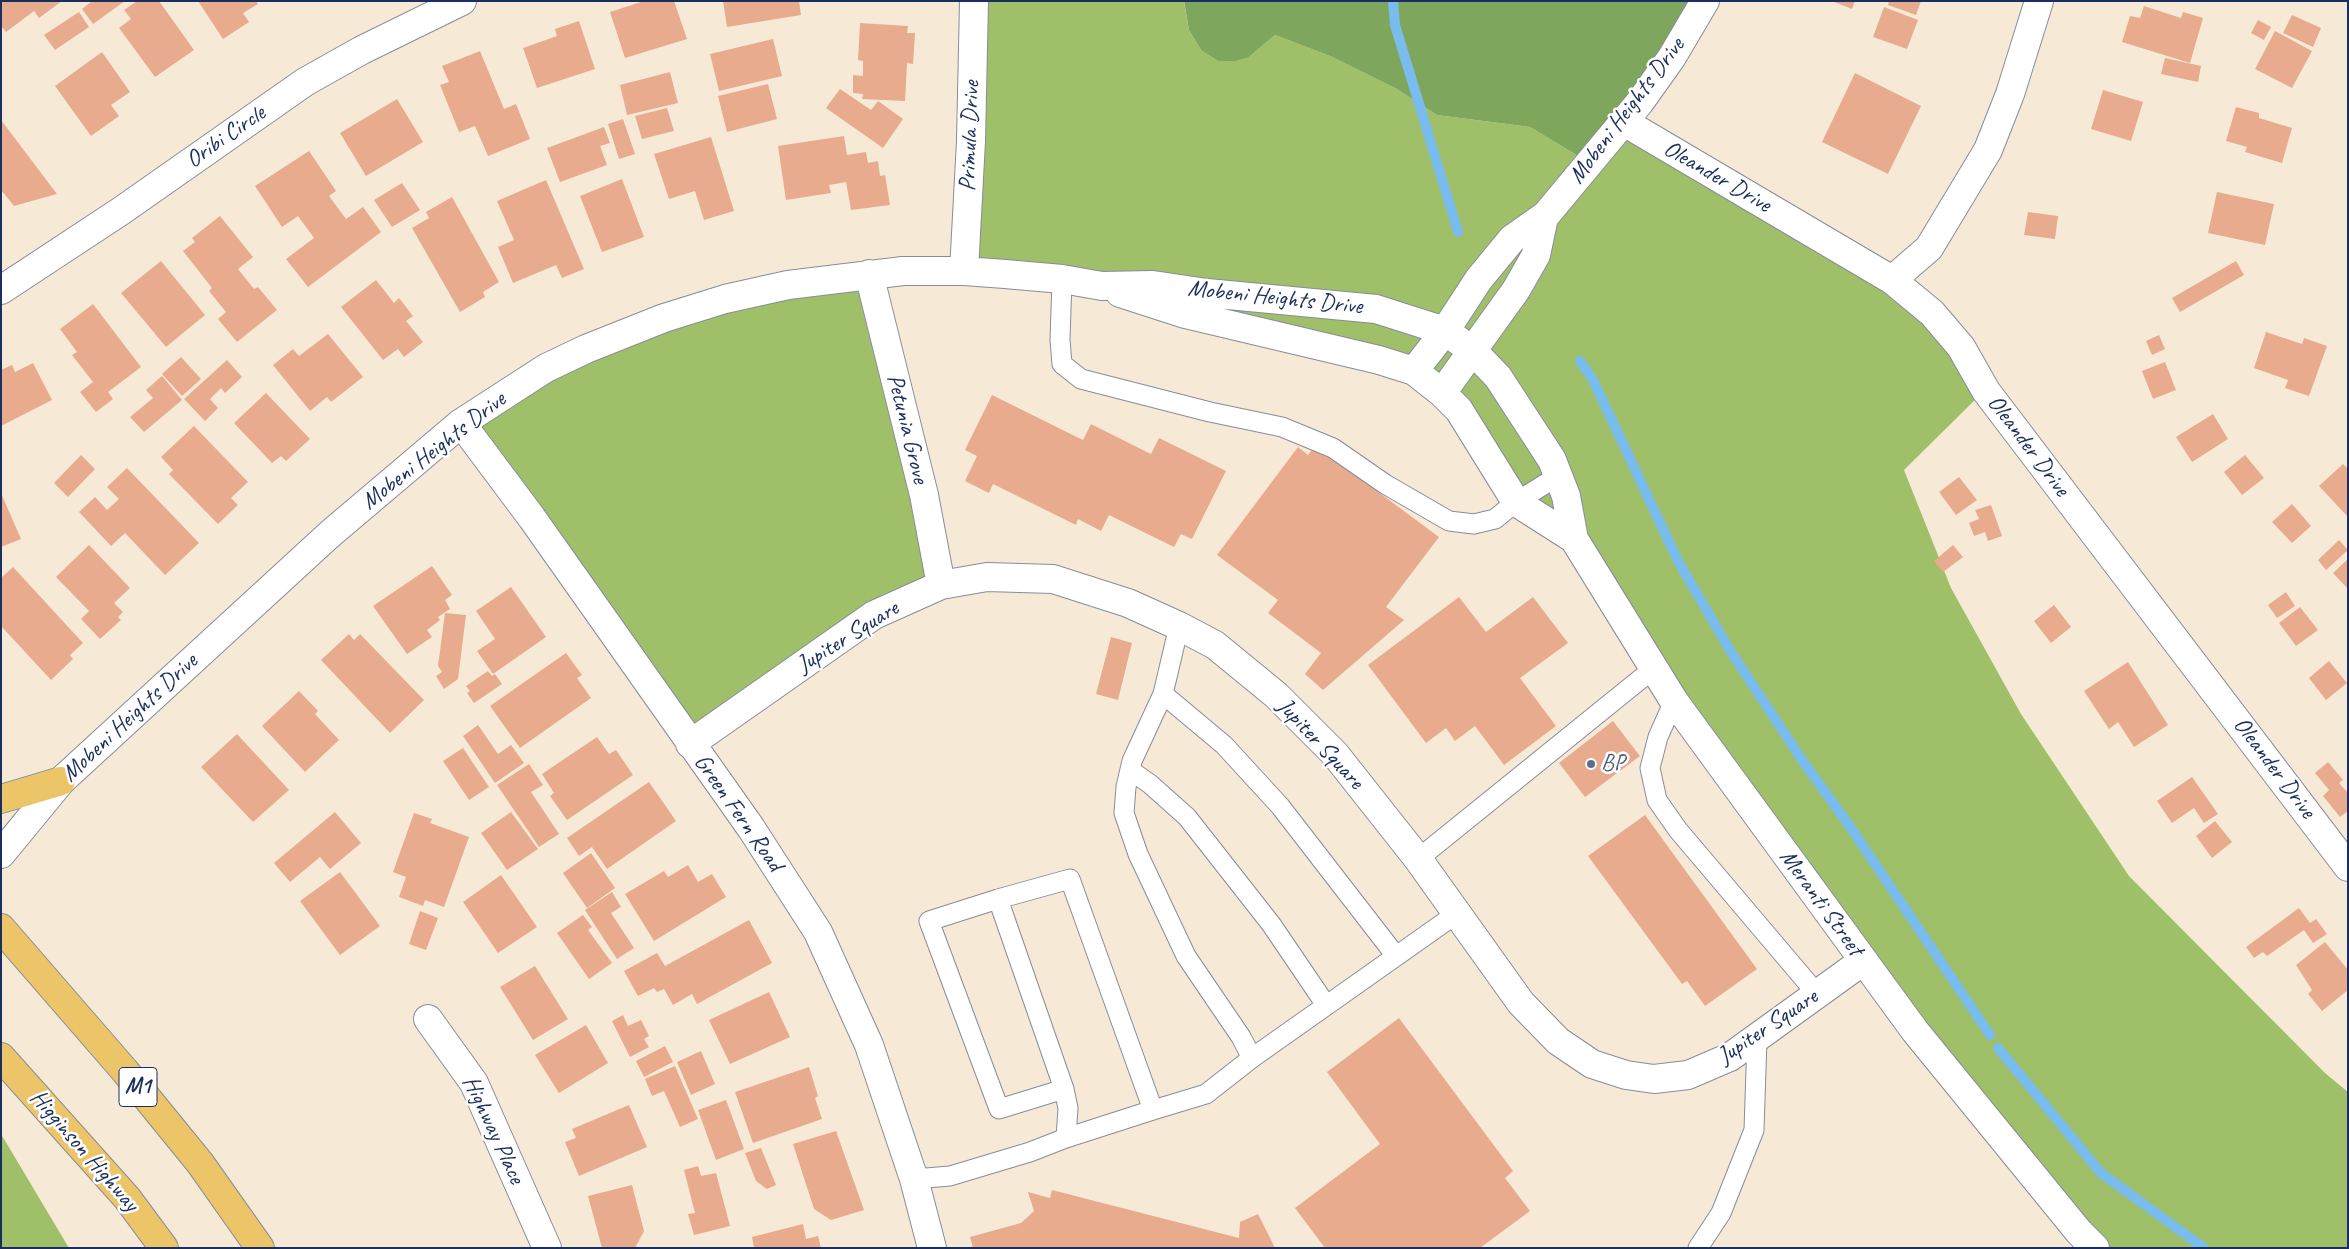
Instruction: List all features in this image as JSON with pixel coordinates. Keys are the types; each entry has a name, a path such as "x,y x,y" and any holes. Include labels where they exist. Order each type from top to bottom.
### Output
{"highway":[{"path":"1,798 61,781"},
{"name":"M1","path":"1,928 125,1071 200,1163 260,1248"},
{"name":"Higginson Highway","path":"1,1057 127,1198 164,1248"}],"street":[{"name":"Oribi Circle","path":"1,290 121,211 305,82 362,50 462,1"},
{"name":"Primula Drive","path":"964,271 971,141 974,1"},
{"path":"1892,280 1929,248 1988,150 2010,94 2039,1"},
{"name":"Mobeni Heights Drive","path":"1414,371 1445,331 1479,278 1512,239 1544,217 1624,122 1672,57 1700,3"},
{"name":"Oleander Drive","path":"1624,122 1892,280 1932,314 1961,347 1986,391 2348,867"},
{"name":"Mobeni Heights Drive","path":"1,854 61,781 330,534 461,423 546,368 586,349 664,318 725,299 788,285 903,271 964,271 1062,279 1102,286 1185,314 1379,360 1414,371 1442,393 1516,290 1536,255 1544,217"},
{"name":"Petunia Grove","path":"869,274 924,495 941,584"},
{"name":"Mobeni Heights Drive","path":"1102,286 1153,285 1207,293 1376,309 1445,331"},
{"name":"Meranti Street","path":"1445,331 1473,350 1498,377 1552,460 1566,496 1574,539 1674,700 1863,961 1949,1073 2079,1232 2095,1248"},
{"name":"Meranti Street","path":"1442,393 1459,410 1516,502 1574,539"},
{"name":"Green Fern Road","path":"461,423 532,518 751,828 818,932 869,1045 914,1179 932,1248"},
{"name":"Jupiter Square","path":"690,744 874,615 941,584 987,577 1053,579 1128,603 1179,626 1215,646 1276,695 1335,754 1418,859 1521,1002 1558,1041 1592,1064 1626,1076 1654,1079 1688,1076 1730,1057 1863,961"},
{"name":"Highway Place","path":"428,1019 474,1083 546,1248"}],"lane":[{"path":"1062,279 1060,340 1062,364 1081,380 1210,412 1282,427 1333,448 1385,484 1449,521 1474,524 1495,519 1516,502 1558,476"},
{"path":"1179,626 1163,694 1132,761 1124,813 1138,854 1186,956 1241,1037 1252,1058"},
{"path":"1418,859 1653,668"},
{"path":"1163,694 1224,745 1280,806 1396,956"},
{"path":"1674,700 1658,737 1650,768 1657,800 1678,830 1817,994"},
{"path":"1130,770 1150,784 1187,817 1271,924 1326,1005"},
{"path":"1064,1089 999,1109 929,921 1070,879 1153,1110"},
{"path":"998,899 1064,1089 1068,1108 1066,1138"},
{"path":"914,1179 950,1176 1030,1152 1066,1138 1206,1094 1252,1058 1456,914"},
{"path":"1698,1248 1721,1213 1754,1130 1757,1039"}],"green space":[{"path":"972,1 1184,2 1189,30 1201,50 1249,57 1275,35 1330,56 1395,88 1437,115 1530,127 1588,162 1621,121 1892,281 1984,391 1904,470 1951,588 2021,714 2129,876 2325,1073 2348,1092 2348,1248 2093,1248 2078,1233 1590,569 1535,517 1440,392 1144,303 964,271"},
{"path":"1184,1 1691,1 1701,6 1588,162 1530,127 1437,115 1395,88 1330,56 1275,35 1249,57 1235,61 1219,61 1201,50 1189,30"},
{"path":"868,274 939,584 690,743 461,423 586,350"},
{"path":"1,1134 69,1248 1,1248"}],"building":[{"path":"1,1 62,1 39,18 34,11 6,32 1,26"},
{"path":"92,1 125,1 93,24 82,9"},
{"path":"137,1 159,1 194,50 155,77 119,28 131,19 124,10"},
{"path":"198,1 256,1 258,4 243,13 249,22 223,39"},
{"path":"644,1 674,1 687,39 625,58 610,12"},
{"path":"723,1 799,1 801,15 727,27"},
{"path":"1832,1 1855,1 1852,9"},
{"path":"1889,1 1921,1 1916,15 1888,5"},
{"path":"2144,6 2181,18 2183,12 2203,18 2190,63 2122,42 2130,16 2140,18"},
{"path":"1884,7 1918,20 1907,49 1873,37"},
{"path":"79,12 89,27 55,50 44,35"},
{"path":"2292,15 2321,28 2313,47 2283,33"},
{"path":"2258,20 2271,27 2264,40 2251,33"},
{"path":"579,21 595,69 537,88 523,48 557,36 555,29"},
{"path":"860,23 908,26 907,33 915,33 913,64 907,63 905,101 862,99 863,94 853,93 853,75 863,76 863,61 858,60"},
{"path":"2275,31 2312,51 2292,88 2255,69"},
{"path":"773,39 782,76 719,91 710,54"},
{"path":"480,51 504,109 516,104 530,139 488,156 475,126 459,132 440,85 449,82 442,66"},
{"path":"102,52 130,92 111,105 119,116 91,136 55,86"},
{"path":"2165,58 2201,66 2198,82 2161,74"},
{"path":"670,72 678,103 627,115 620,85"},
{"path":"1855,73 1921,106 1888,174 1822,142"},
{"path":"768,84 777,119 727,132 718,96"},
{"path":"840,89 871,110 878,101 903,119 883,148 826,108"},
{"path":"2103,90 2143,102 2131,141 2091,129"},
{"path":"397,99 423,142 366,176 340,133"},
{"path":"2236,107 2259,113 2259,118 2292,128 2282,163 2245,152 2247,147 2226,141"},
{"path":"667,108 674,131 642,139 635,116"},
{"path":"623,119 635,154 619,159 608,124"},
{"path":"1,120 57,194 14,206 1,190"},
{"path":"604,127 610,143 600,146 607,165 560,182 547,148"},
{"path":"844,136 847,155 866,152 868,163 878,161 880,176 885,175 890,205 851,210 846,182 829,185 831,193 786,200 778,146"},
{"path":"711,137 734,211 704,220 695,191 669,199 654,154"},
{"path":"309,151 336,191 329,196 346,219 363,207 381,232 308,287 286,259 314,238 298,216 282,227 255,186"},
{"path":"622,179 644,237 602,252 580,196"},
{"path":"546,180 584,269 562,278 556,265 513,283 498,247 514,240 497,201"},
{"path":"402,183 420,210 392,227 374,200"},
{"path":"2217,192 2274,204 2265,245 2208,233"},
{"path":"452,197 499,282 483,292 485,297 460,312 412,228 429,218 426,212"},
{"path":"2028,212 2058,216 2055,239 2024,235"},
{"path":"220,216 253,257 238,269 254,289 258,287 277,310 237,342 218,319 226,312 209,291 212,288 183,251 195,242 192,238"},
{"path":"161,261 205,315 166,347 121,293"},
{"path":"2236,261 2244,275 2180,312 2172,298"},
{"path":"376,280 394,303 399,298 413,316 406,321 423,342 404,357 398,349 383,360 341,307"},
{"path":"93,304 141,367 108,392 113,399 96,412 80,392 93,382 72,355 77,352 60,329"},
{"path":"2266,332 2302,344 2304,338 2327,346 2309,396 2285,388 2288,380 2254,368"},
{"path":"328,334 363,377 331,402 327,397 310,411 273,365 293,349 299,356"},
{"path":"2159,335 2165,349 2152,355 2146,341"},
{"path":"181,357 201,379 182,396 162,374"},
{"path":"227,360 242,377 225,393 221,388 210,399 218,408 205,421 184,399"},
{"path":"2165,362 2176,390 2153,399 2142,371"},
{"path":"33,363 52,400 1,426 1,370 12,365 15,372"},
{"path":"162,376 182,400 144,432 130,417 153,398 146,390"},
{"path":"266,393 310,439 286,461 281,456 272,463 234,423"},
{"path":"992,395 1083,440 1091,424 1151,454 1159,438 1226,471 1192,539 1181,534 1174,547 1109,515 1101,531 1078,519 1076,525 993,484 989,493 965,481 977,456 965,450"},
{"path":"2213,414 2228,439 2192,462 2176,437"},
{"path":"194,426 248,482 231,498 238,505 218,524 169,474 173,470 161,457"},
{"path":"1315,445 1439,537 1386,607 1404,620 1323,690 1305,674 1321,653 1268,613 1278,600 1217,555 1298,447 1308,455"},
{"path":"81,455 95,469 68,497 54,483"},
{"path":"2245,455 2264,478 2242,495 2224,472"},
{"path":"2343,464 2348,469 2348,517 2319,486"},
{"path":"127,468 199,543 165,575 125,533 111,546 79,512 95,497 107,510 119,499 107,487"},
{"path":"1959,477 1977,500 1956,515 1939,492"},
{"path":"1,493 21,539 1,547"},
{"path":"2292,504 2311,526 2292,543 2272,522"},
{"path":"1991,505 2002,536 1988,541 1985,532 1974,536 1969,523 1979,519 1975,510"},
{"path":"2339,540 2348,550 2326,570 2318,560"},
{"path":"89,545 130,588 114,603 123,612 118,617 121,620 100,639 81,619 89,611 56,577"},
{"path":"1953,545 1963,557 1943,572 1934,561"},
{"path":"2348,559 2348,589 2333,573"},
{"path":"432,566 452,595 445,600 450,609 438,617 440,620 427,630 432,637 407,654 373,606"},
{"path":"13,567 83,643 70,655 73,659 51,680 1,626 1,578"},
{"path":"511,587 546,637 493,674 477,651 495,639 476,611"},
{"path":"2286,592 2295,606 2277,618 2268,605"},
{"path":"1459,597 1486,632 1533,597 1568,643 1520,678 1556,726 1504,765 1475,726 1455,741 1446,728 1426,743 1368,665"},
{"path":"2054,605 2071,627 2051,643 2034,621"},
{"path":"2300,607 2318,630 2296,646 2279,623"},
{"path":"445,613 466,615 458,679 444,689 436,676 442,672 438,666"},
{"path":"349,634 354,640 360,634 424,700 390,733 321,660"},
{"path":"1111,637 1132,643 1118,700 1096,694"},
{"path":"566,653 582,675 577,678 591,698 520,748 490,706"},
{"path":"2329,661 2347,683 2326,700 2309,678"},
{"path":"2128,662 2168,725 2134,747 2118,722 2109,729 2084,691"},
{"path":"488,671 492,676 495,674 502,684 474,703 467,693 470,691 466,686"},
{"path":"299,691 318,711 315,714 339,740 305,772 262,726"},
{"path":"1613,721 1640,756 1585,797 1559,763"},
{"path":"478,725 498,754 511,745 524,763 495,783 463,736"},
{"path":"237,734 289,790 253,822 201,767"},
{"path":"597,737 609,754 616,750 633,775 567,820 550,796 554,793 542,774"},
{"path":"463,748 489,787 469,800 443,761"},
{"path":"2328,762 2343,780 2339,783 2348,793 2348,811 2340,817 2323,796 2329,790 2315,773"},
{"path":"529,764 543,785 531,792 559,834 539,847 497,785"},
{"path":"2192,777 2218,814 2204,823 2194,808 2172,823 2157,801"},
{"path":"649,782 676,821 607,869 592,847 579,856 567,838"},
{"path":"335,812 361,843 330,869 320,857 290,882 274,863"},
{"path":"511,812 538,849 507,870 481,833"},
{"path":"414,813 432,819 430,823 469,837 444,907 425,900 423,906 399,897 406,877 393,872"},
{"path":"1645,815 1757,969 1705,1006 1687,981 1682,984 1588,856"},
{"path":"2215,821 2232,842 2212,858 2196,836"},
{"path":"591,853 615,888 587,908 563,873"},
{"path":"688,865 698,882 712,874 726,897 654,941 625,894 664,871 668,877"},
{"path":"340,872 380,926 340,955 300,901"},
{"path":"501,875 537,927 498,953 463,902"},
{"path":"612,892 621,907 611,913 634,948 617,959 585,910"},
{"path":"2299,908 2310,923 2316,919 2327,934 2313,943 2304,930 2267,956 2263,952 2254,958 2246,947"},
{"path":"420,911 438,918 426,950 409,944"},
{"path":"583,915 592,927 588,930 612,963 589,979 557,933"},
{"path":"749,920 772,963 697,1004 692,994 673,1005 664,989 657,992 654,988 638,996 624,971 657,953 665,966"},
{"path":"2325,942 2348,970 2348,990 2322,1011 2308,994 2312,990 2296,965"},
{"path":"535,966 568,1019 533,1040 500,987"},
{"path":"769,992 790,1037 730,1064 709,1020"},
{"path":"623,1015 628,1026 641,1020 649,1036 644,1039 649,1047 630,1057 612,1021"},
{"path":"1399,1018 1513,1171 1505,1178 1530,1211 1480,1248 1325,1248 1295,1208 1380,1144 1327,1072"},
{"path":"586,1025 608,1063 559,1093 535,1055"},
{"path":"665,1046 673,1062 644,1077 636,1061"},
{"path":"701,1051 715,1084 691,1095 677,1062"},
{"path":"675,1066 698,1119 680,1127 664,1091 652,1096 645,1079"},
{"path":"809,1067 818,1096 815,1098 822,1119 753,1143 735,1092"},
{"path":"726,1100 744,1149 716,1160 698,1110"},
{"path":"629,1105 647,1147 579,1176 565,1142 576,1138 572,1129"},
{"path":"836,1131 864,1210 831,1220 814,1209 793,1144"},
{"path":"761,1148 776,1185 767,1189 756,1181 745,1153"},
{"path":"698,1166 701,1176 716,1173 730,1226 694,1235 688,1214 695,1213 684,1170"},
{"path":"632,1185 644,1231 635,1248 602,1248 588,1196"},
{"path":"1052,1190 1239,1238 1240,1222 1258,1214 1275,1248 973,1248 970,1237 1021,1223 1034,1211 1028,1192 1050,1198"},
{"path":"803,1224 806,1239 818,1236 821,1248 754,1248 752,1237"}],"waterway":[{"path":"1393,1 1395,25 1458,232"},
{"path":"1580,361 1593,380 1678,561 1731,652 1802,760 1851,828 1990,1035"},
{"path":"1998,1048 2101,1173 2204,1248"}],"place":[{"name":"BP","path":"1591,764"}]}
